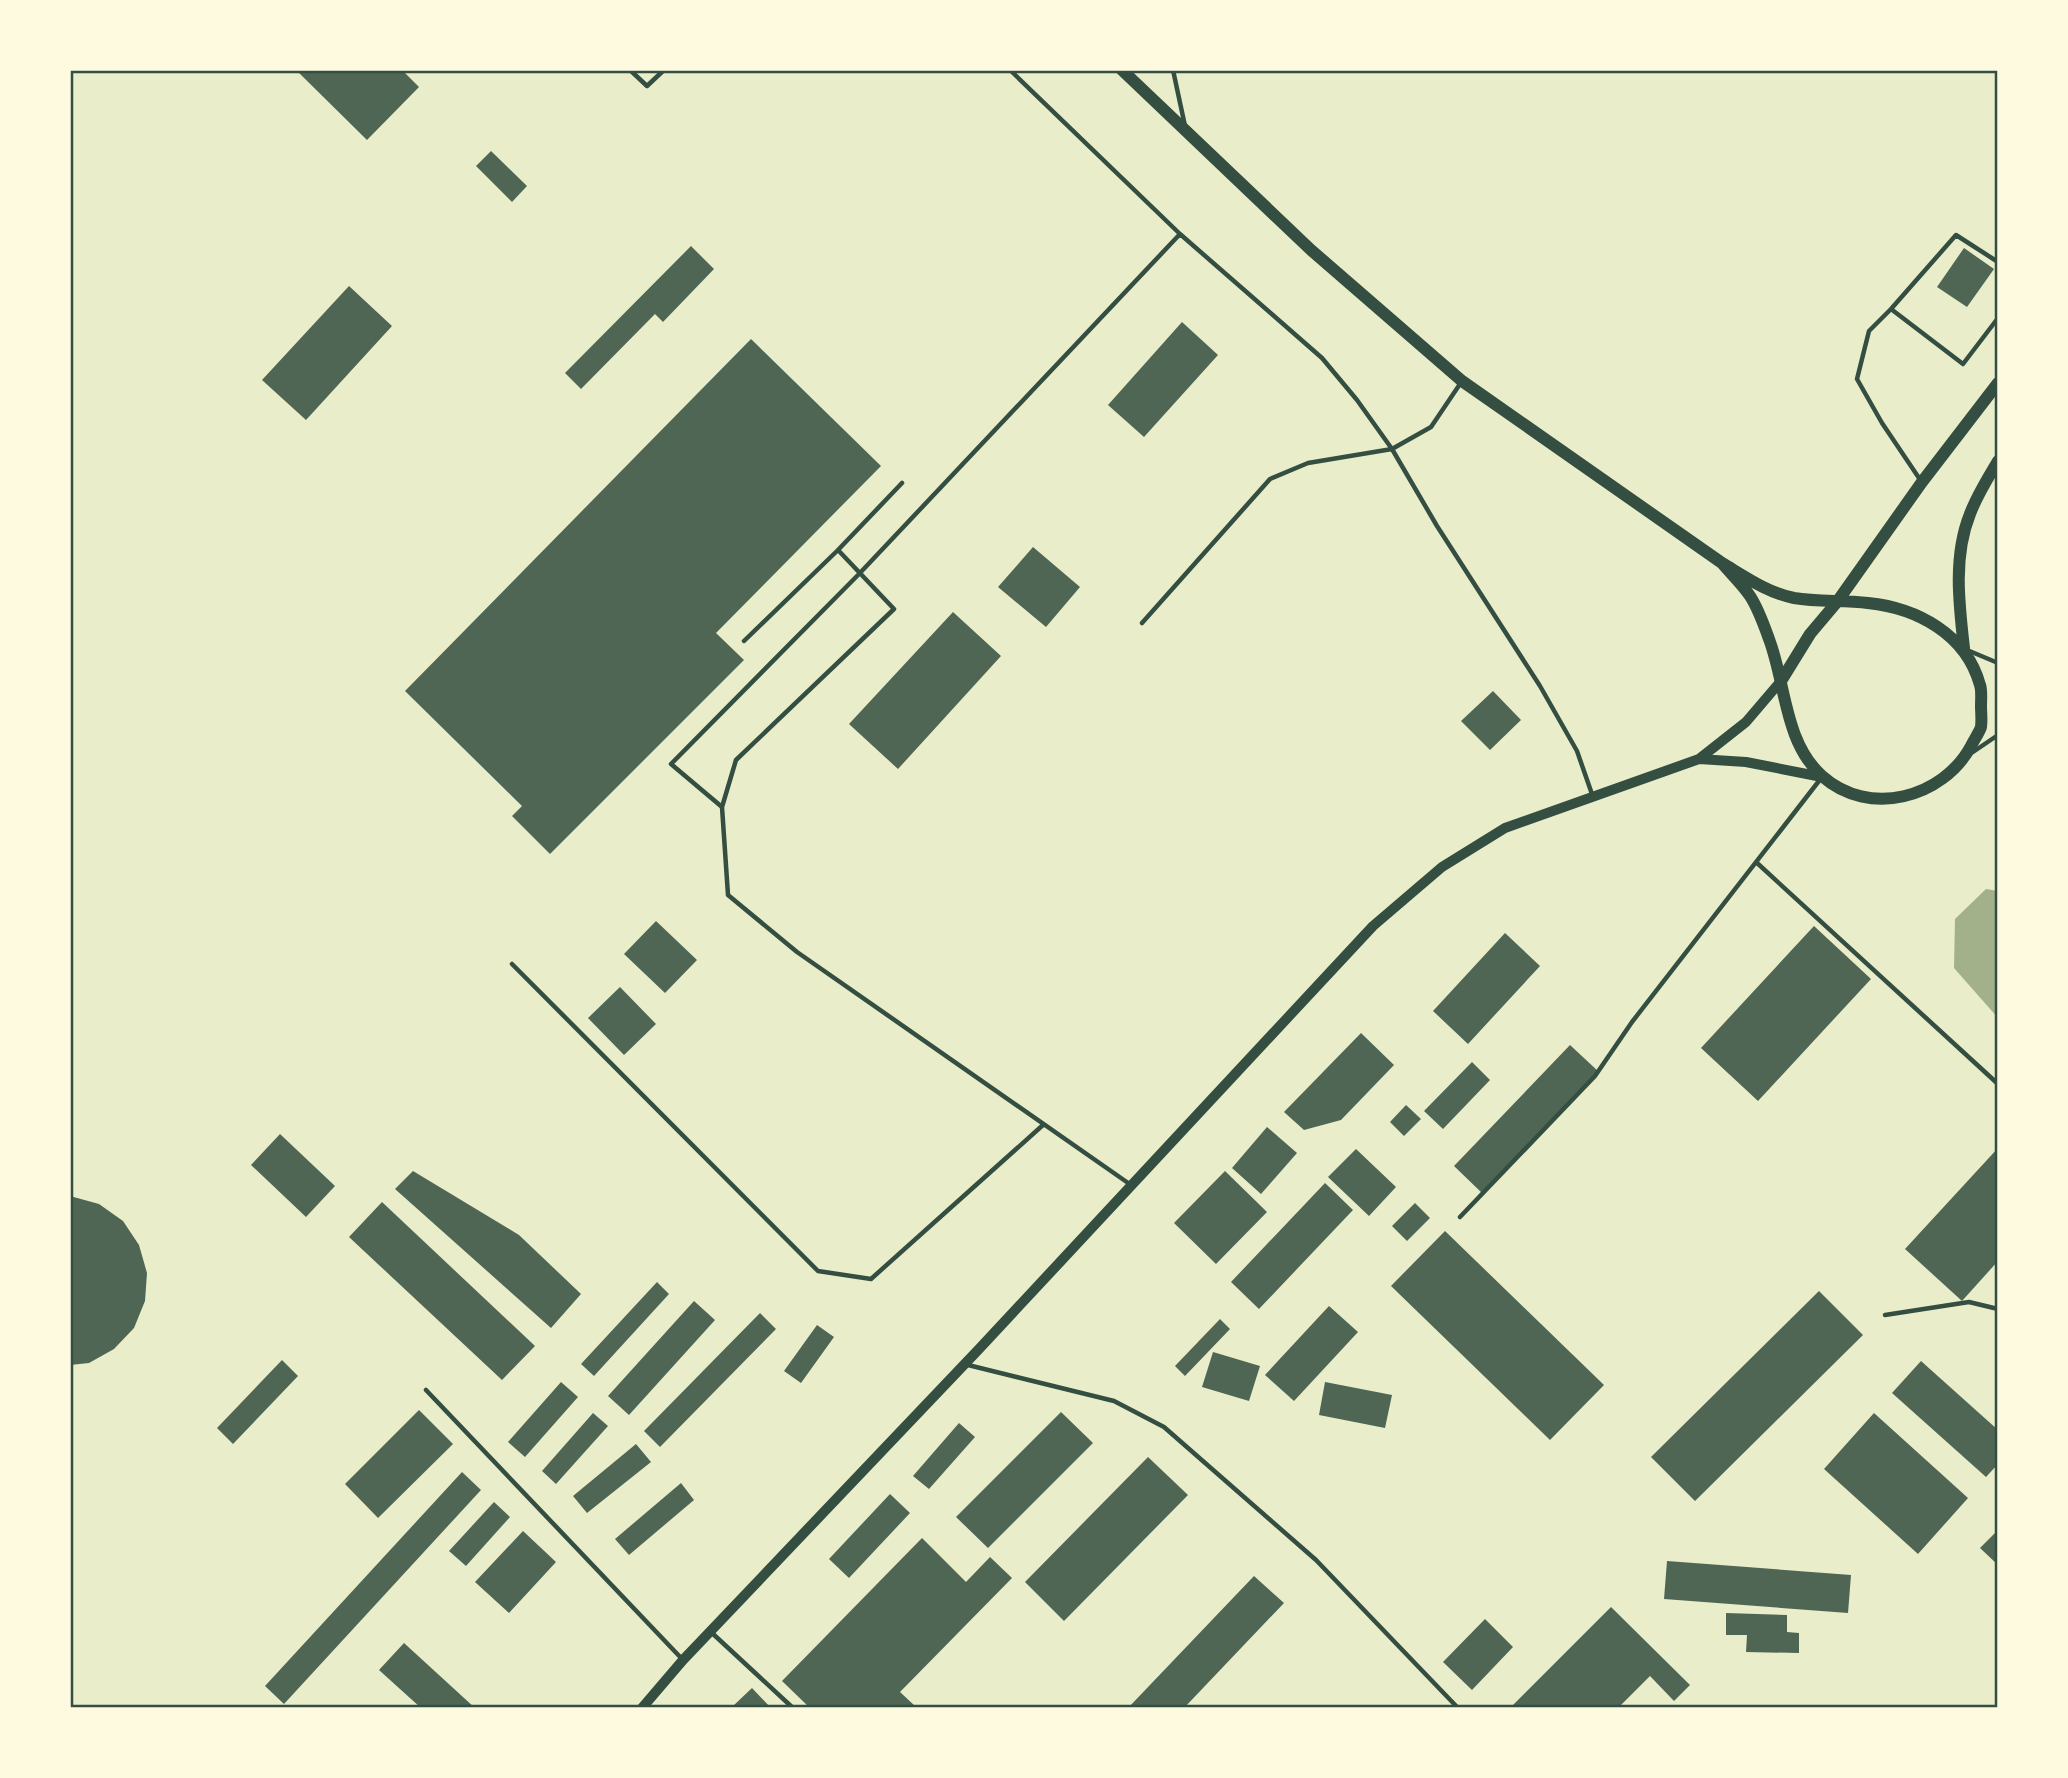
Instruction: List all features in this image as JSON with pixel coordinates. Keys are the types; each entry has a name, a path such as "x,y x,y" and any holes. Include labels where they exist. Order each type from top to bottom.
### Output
{"main road":[{"path":"1122,70 1311,250 1462,381 1722,563 1766,588 1791,597 1864,602 1904,610 1937,627 1964,648"},
{"path":"1781,681 1810,634 1837,602 1922,482 1998,383"},
{"path":"1722,563 1750,596 1769,639 1791,723 1803,754 1822,777 1849,792 1882,800 1914,795 1941,781 1964,758 1980,727 1981,686 1964,648 1959,604 1959,564 1964,533 1977,497 1998,461"}],"street":[{"path":"642,1708 683,1660 1373,926 1442,867 1505,828 1699,759 1746,722 1781,681"},
{"path":"1699,759 1746,762 1822,777"}],"lane":[{"path":"630,70 648,86 664,70"},
{"path":"1010,70 1180,234 1322,358 1357,400 1392,450 1546,697 1577,751 1594,798"},
{"path":"1173,70 1186,130"},
{"path":"722,807 671,764 859,574 1180,234"},
{"path":"1922,482 1882,423 1857,379 1869,331 1956,235 1998,262"},
{"path":"1891,309 1963,364 1998,318"},
{"path":"1142,623 1270,479 1308,463 1392,450 1431,427 1462,381"},
{"path":"744,641 838,550 902,483"},
{"path":"838,550 894,609 736,760 722,807 728,895 797,952 1131,1186"},
{"path":"1964,648 1998,663"},
{"path":"1964,758 1998,735"},
{"path":"1460,1217 1595,1076 1632,1022 1822,777"},
{"path":"1756,862 1998,1084"},
{"path":"512,964 818,1271 872,1279 1043,1125"},
{"path":"1885,1315 1969,1302 1998,1310"},
{"path":"964,1364 1114,1401 1164,1427 1316,1560 1458,1708"},
{"path":"426,1390 683,1660"},
{"path":"711,1632 793,1708"}],"shaded area":[{"path":"1986,889 1998,891 1998,1018 1954,968 1955,919"}],"building":[{"path":"296,70 402,70 419,87 367,140"},
{"path":"491,151 527,186 512,202 476,166"},
{"path":"691,246 714,269 663,322 655,314 581,389 565,373"},
{"path":"1964,248 1994,269 1967,307 1937,287"},
{"path":"349,286 392,326 306,420 262,380"},
{"path":"1182,322 1218,355 1144,437 1108,405"},
{"path":"751,339 881,466 716,633 744,660 550,854 512,816 522,806 405,691"},
{"path":"1033,547 1080,587 1046,627 998,587"},
{"path":"953,612 1001,656 898,769 849,724"},
{"path":"1493,691 1521,720 1490,750 1461,721"},
{"path":"656,921 697,960 665,993 624,954"},
{"path":"1814,926 1871,979 1758,1101 1701,1048"},
{"path":"1505,933 1540,966 1468,1044 1433,1011"},
{"path":"620,987 656,1024 624,1055 588,1018"},
{"path":"1361,1033 1394,1065 1341,1120 1304,1130 1284,1112"},
{"path":"1570,1045 1599,1072 1482,1193 1454,1166"},
{"path":"1472,1062 1490,1080 1443,1129 1424,1111"},
{"path":"1406,1105 1421,1119 1404,1136 1390,1122"},
{"path":"1267,1127 1297,1153 1261,1194 1232,1168"},
{"path":"280,1134 335,1186 306,1217 251,1165"},
{"path":"1998,1148 1998,1261 1962,1301 1905,1249"},
{"path":"1356,1149 1396,1187 1369,1216 1328,1177"},
{"path":"413,1171 519,1235 581,1294 551,1328 395,1189"},
{"path":"1225,1171 1267,1212 1216,1264 1174,1223"},
{"path":"1325,1183 1353,1210 1259,1309 1231,1282"},
{"path":"70,1196 99,1204 123,1221 139,1245 147,1273 145,1301 134,1328 114,1349 89,1363 70,1365"},
{"path":"382,1202 535,1346 502,1380 349,1237"},
{"path":"1415,1203 1430,1218 1407,1241 1392,1226"},
{"path":"1445,1231 1604,1385 1550,1440 1391,1286"},
{"path":"657,1282 669,1294 594,1376 581,1364"},
{"path":"1819,1291 1863,1335 1695,1501 1651,1457"},
{"path":"694,1301 715,1320 629,1415 608,1396"},
{"path":"1329,1306 1358,1332 1294,1401 1265,1375"},
{"path":"760,1313 776,1329 660,1447 644,1431"},
{"path":"1220,1319 1230,1329 1185,1376 1175,1366"},
{"path":"817,1325 834,1337 801,1383 784,1371"},
{"path":"1213,1352 1260,1366 1249,1401 1202,1387"},
{"path":"282,1360 298,1376 233,1444 217,1428"},
{"path":"1921,1361 1998,1430 1998,1464 1986,1477 1892,1393"},
{"path":"561,1382 578,1397 525,1457 508,1442"},
{"path":"1325,1382 1392,1395 1385,1428 1319,1415"},
{"path":"419,1410 453,1444 378,1518 345,1484"},
{"path":"1061,1412 1093,1443 988,1548 956,1517"},
{"path":"593,1413 608,1426 556,1484 542,1471"},
{"path":"1874,1413 1968,1498 1918,1554 1824,1469"},
{"path":"959,1423 975,1437 929,1489 913,1476"},
{"path":"636,1444 651,1462 587,1513 573,1496"},
{"path":"1148,1457 1188,1495 1064,1621 1025,1582"},
{"path":"462,1472 481,1490 284,1704 265,1686"},
{"path":"681,1483 694,1500 629,1555 615,1539"},
{"path":"890,1494 910,1513 849,1578 829,1559"},
{"path":"494,1502 510,1517 466,1566 449,1551"},
{"path":"1998,1530 1998,1565 1980,1548"},
{"path":"523,1531 556,1562 509,1613 475,1582"},
{"path":"922,1538 966,1582 990,1557 1012,1578 900,1692 914,1708 810,1708 782,1681"},
{"path":"1667,1561 1851,1575 1848,1613 1664,1599"},
{"path":"1254,1576 1284,1603 1184,1708 1128,1708"},
{"path":"1611,1607 1690,1685 1674,1701 1650,1676 1618,1708 1510,1708"},
{"path":"1726,1613 1787,1615 1787,1632 1799,1633 1799,1653 1746,1652 1747,1635 1726,1635"},
{"path":"1485,1619 1513,1647 1472,1690 1443,1662"},
{"path":"404,1643 475,1708 421,1708 379,1670"},
{"path":"752,1688 771,1708 733,1706"}]}
